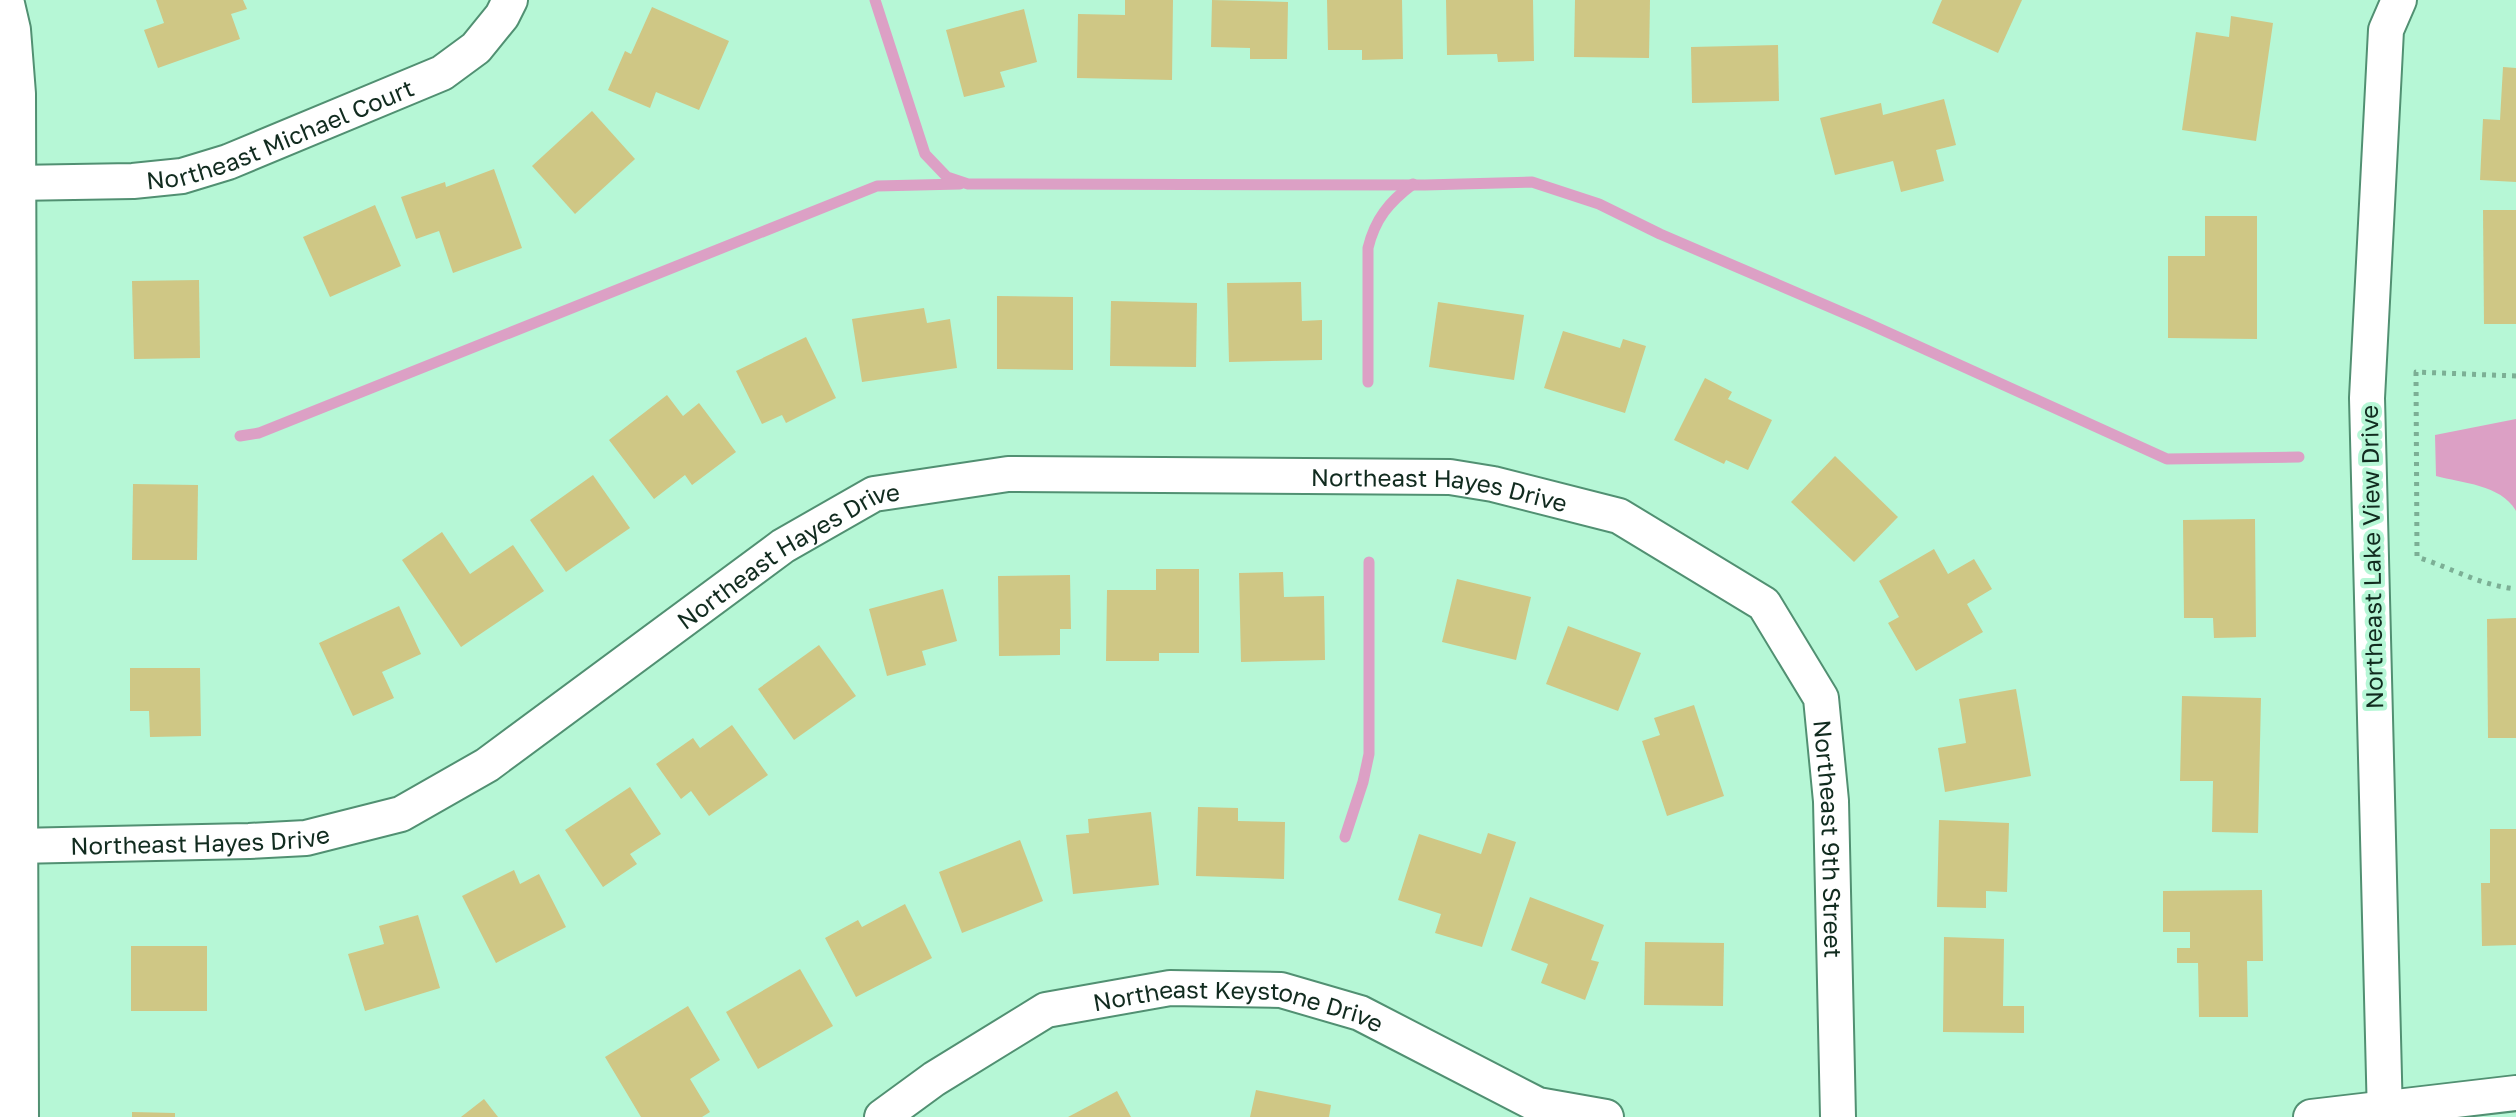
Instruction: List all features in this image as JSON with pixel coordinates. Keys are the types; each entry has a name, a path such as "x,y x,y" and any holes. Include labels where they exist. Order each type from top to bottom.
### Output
{"street":[{"path":"2,0 9,30 14,94 17,1117"},
{"name":"Northeast Michael Court","path":"14,183 145,180 182,176 228,162 442,73 476,48 502,16 510,0"},
{"name":"Northeast Lake View Drive","path":"2384,1112 2367,398 2386,30 2399,0"},
{"name":"Northeast Hayes Drive","path":"16,846 306,838 401,814 487,765 783,546 874,494 1008,474 1450,477 1493,484 1619,516"},
{"name":"Northeast 9th Street","path":"1619,516 1764,604 1821,698 1831,801 1838,1117"},
{"name":"Northeast Keystone Drive","path":"882,1117 934,1079 1046,1010 1170,988 1281,990 1360,1013 1538,1105 1606,1117"},
{"path":"2311,1117 2384,1112 2516,1093"}],"path":[{"path":"2516,376 2416,372 2417,557 2479,583 2516,589"}],"shaded area":[{"path":"2516,419 2516,511 2510,502 2491,490 2436,476 2435,435"}],"building":[{"path":"156,0 243,0 247,9 231,14 240,39 158,68 144,30 164,23"},
{"path":"1125,0 1173,0 1172,80 1077,78 1078,14 1125,15"},
{"path":"1212,0 1288,2 1287,59 1250,59 1250,48 1211,47"},
{"path":"1327,0 1402,0 1403,59 1362,60 1362,50 1328,50"},
{"path":"1446,0 1533,0 1534,61 1498,62 1497,54 1447,55"},
{"path":"1575,0 1650,0 1649,58 1574,57"},
{"path":"1942,0 2022,0 1998,53 1932,23"},
{"path":"652,7 729,41 699,110 656,92 650,108 608,90 625,51 631,54"},
{"path":"1024,9 1037,62 1000,72 1005,87 964,97 946,30"},
{"path":"2231,16 2273,23 2256,141 2182,130 2196,32 2229,37"},
{"path":"1778,45 1779,101 1692,103 1691,47"},
{"path":"2503,67 2516,68 2516,182 2480,180 2483,119 2500,120"},
{"path":"1944,99 1956,145 1936,150 1944,181 1901,192 1893,161 1835,175 1820,118 1881,103 1883,115"},
{"path":"592,111 635,159 575,214 532,166"},
{"path":"494,169 522,248 453,273 439,231 416,239 401,197 445,182 446,187"},
{"path":"375,205 401,266 330,297 303,237"},
{"path":"2483,210 2516,210 2516,324 2484,324"},
{"path":"2205,216 2257,216 2257,339 2168,338 2168,256 2205,256"},
{"path":"199,280 200,358 134,359 132,281"},
{"path":"1301,282 1302,321 1322,320 1322,360 1229,362 1227,283"},
{"path":"997,296 1073,297 1073,370 997,369"},
{"path":"1111,301 1197,303 1196,367 1110,366"},
{"path":"1438,302 1524,315 1514,380 1429,367"},
{"path":"924,308 927,323 950,319 957,368 862,382 852,319"},
{"path":"1563,331 1620,348 1623,339 1646,346 1625,413 1544,388"},
{"path":"806,337 836,398 786,423 782,415 762,424 736,371"},
{"path":"1705,378 1732,392 1728,399 1772,420 1748,470 1726,460 1724,464 1674,440"},
{"path":"667,395 683,416 699,403 736,452 692,485 685,475 654,499 609,440"},
{"path":"1835,456 1898,517 1854,562 1791,502"},
{"path":"593,475 630,528 566,572 530,520"},
{"path":"133,484 198,485 197,560 132,560"},
{"path":"2255,519 2256,637 2214,638 2213,618 2184,618 2183,520"},
{"path":"442,532 470,574 513,545 544,591 461,647 402,560"},
{"path":"1934,549 1948,574 1974,559 1992,589 1967,604 1983,632 1916,671 1888,623 1899,617 1879,581"},
{"path":"1156,569 1199,569 1199,653 1159,653 1159,661 1106,661 1107,590 1156,590"},
{"path":"1283,572 1284,597 1324,596 1325,660 1241,662 1239,573"},
{"path":"1070,575 1071,629 1060,629 1060,655 999,656 998,576"},
{"path":"1457,579 1531,597 1516,660 1442,642"},
{"path":"943,589 957,641 922,651 926,665 887,676 869,609"},
{"path":"399,606 421,654 382,672 394,698 353,716 319,643"},
{"path":"2516,618 2516,738 2488,738 2487,619"},
{"path":"1568,626 1641,653 1618,711 1546,684"},
{"path":"819,645 856,696 794,740 758,689"},
{"path":"130,668 200,668 201,736 150,737 149,711 130,711"},
{"path":"2016,689 2031,776 1945,792 1938,748 1966,743 1959,699"},
{"path":"2182,696 2261,698 2258,833 2212,832 2213,781 2180,781"},
{"path":"1694,705 1724,796 1667,816 1642,741 1660,735 1654,718"},
{"path":"732,725 768,775 709,816 691,791 681,799 656,764 693,738 700,748"},
{"path":"630,787 661,834 630,854 637,864 603,887 565,830"},
{"path":"1198,807 1238,808 1238,821 1285,822 1284,879 1196,876"},
{"path":"1151,812 1159,885 1073,894 1066,835 1089,833 1088,819"},
{"path":"1939,820 2009,823 2007,892 1986,891 1986,908 1937,907"},
{"path":"2490,829 2516,829 2516,945 2482,946 2481,883 2490,883"},
{"path":"1488,833 1516,842 1482,947 1435,933 1441,914 1398,900 1419,834 1481,854"},
{"path":"1020,840 1043,901 962,933 939,872"},
{"path":"514,870 520,884 539,874 566,927 496,963 462,896"},
{"path":"2262,890 2263,961 2247,961 2248,1017 2199,1017 2198,963 2177,963 2177,948 2190,948 2190,932 2163,932 2163,891"},
{"path":"1530,897 1604,925 1591,960 1599,962 1585,1000 1541,983 1548,964 1511,950"},
{"path":"905,904 932,958 856,997 825,938 858,920 862,927"},
{"path":"418,915 440,988 365,1011 348,954 384,944 379,926"},
{"path":"1944,937 2004,939 2003,1006 2024,1006 2024,1033 1943,1032"},
{"path":"1645,942 1724,943 1723,1006 1644,1005"},
{"path":"131,946 207,946 207,1011 131,1011"},
{"path":"800,969 833,1026 758,1069 726,1012"},
{"path":"688,1006 720,1060 690,1079 710,1112 702,1117 641,1117 605,1057"},
{"path":"1256,1090 1331,1105 1329,1117 1250,1117"},
{"path":"1117,1091 1131,1117 1068,1117"},
{"path":"484,1099 498,1117 461,1117"},
{"path":"132,1112 175,1113 175,1117 132,1117"}],"waterway":[{"path":"875,0 925,154 947,177 968,184 1425,185 1532,182 1599,204 2167,459 2299,457"},
{"path":"240,436 259,433 877,186 960,184"},
{"path":"1368,382 1368,248 1384,212 1413,184"},
{"path":"1345,837 1369,754 1369,562"}]}
